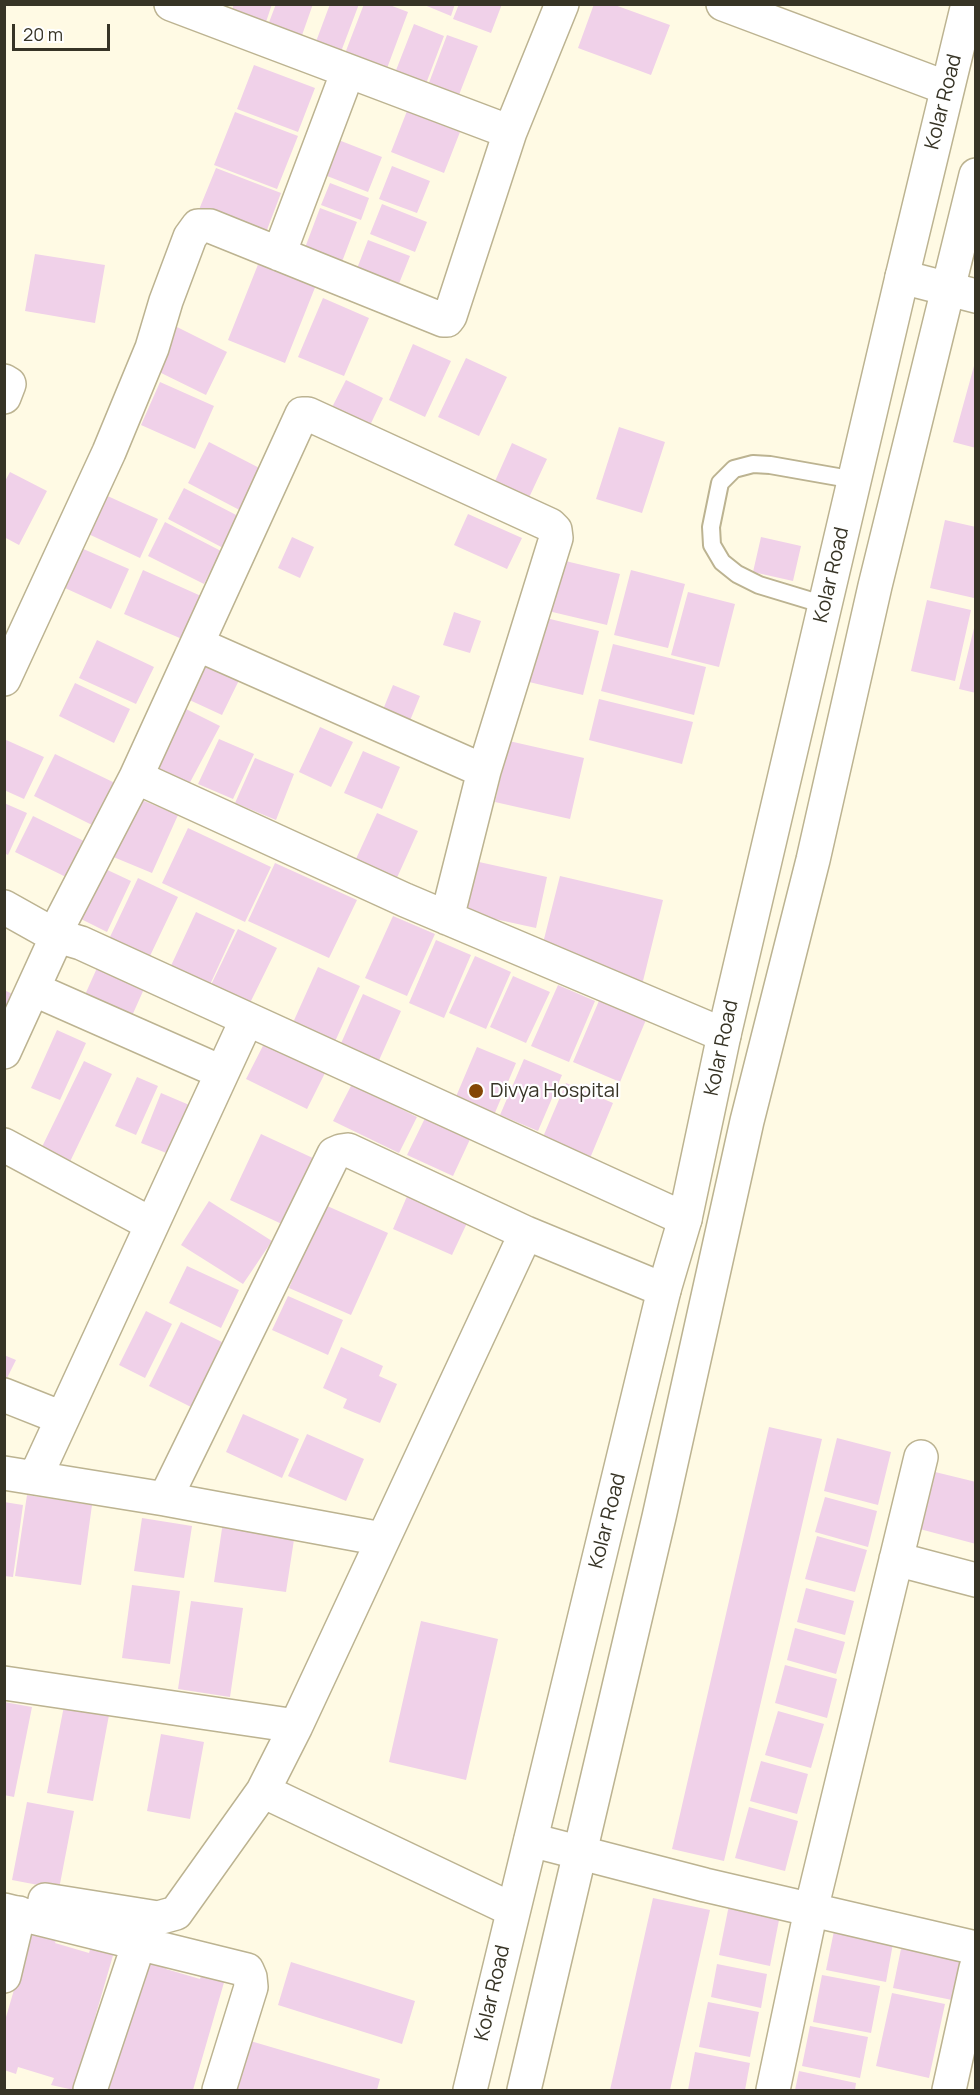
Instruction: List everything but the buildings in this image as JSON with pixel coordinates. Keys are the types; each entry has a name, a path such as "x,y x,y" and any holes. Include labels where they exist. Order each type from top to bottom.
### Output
{"street":[{"path":"171,4 510,132"},
{"path":"4,679 113,442 152,348 166,301 190,237 198,226 210,226 447,320 510,132 562,4"},
{"path":"723,4 947,88"},
{"name":"Kolar Road","path":"470,2091 664,1290 685,1219 724,1035 968,4"},
{"path":"279,254 348,71"},
{"name":"Kolar Road","path":"524,2091 657,1529 747,1121 813,860 875,586 962,292 975,175"},
{"path":"902,277 962,292"},
{"path":"4,381 9,384 4,397"},
{"path":"4,1052 55,935 136,777 302,414 308,414 550,525 555,530 556,538 484,771 447,918"},
{"path":"198,644 484,771"},
{"path":"136,777 447,918 724,1035"},
{"path":"4,907 55,935 81,943 685,1219"},
{"path":"33,988 221,1072"},
{"path":"247,1019 62,1418 20,1476 165,1499 382,1539"},
{"path":"4,1145 151,1224"},
{"path":"165,1499 334,1154 348,1150 526,1233 664,1290"},
{"path":"9,1906 158,1918 176,1913 263,1791 297,1726 526,1233"},
{"path":"4,1395 62,1418"},
{"path":"773,2091 811,1910 921,1457"},
{"path":"897,1559 975,1580"},
{"path":"4,1683 297,1726"},
{"path":"263,1791 513,1910"},
{"path":"531,1840 811,1910 975,1948"},
{"path":"9,1906 139,1943 247,1970 251,1987 219,2091"},
{"path":"4,1976 9,1906"},
{"path":"90,2091 139,1943"},
{"path":"949,2091 975,1968"}],"lane":[{"path":"825,605 759,585 737,574 722,562 712,545 711,527 720,483 734,469 753,464 855,480"}],"place":[{"name":"Divya Hospital","path":"476,1091"}]}
